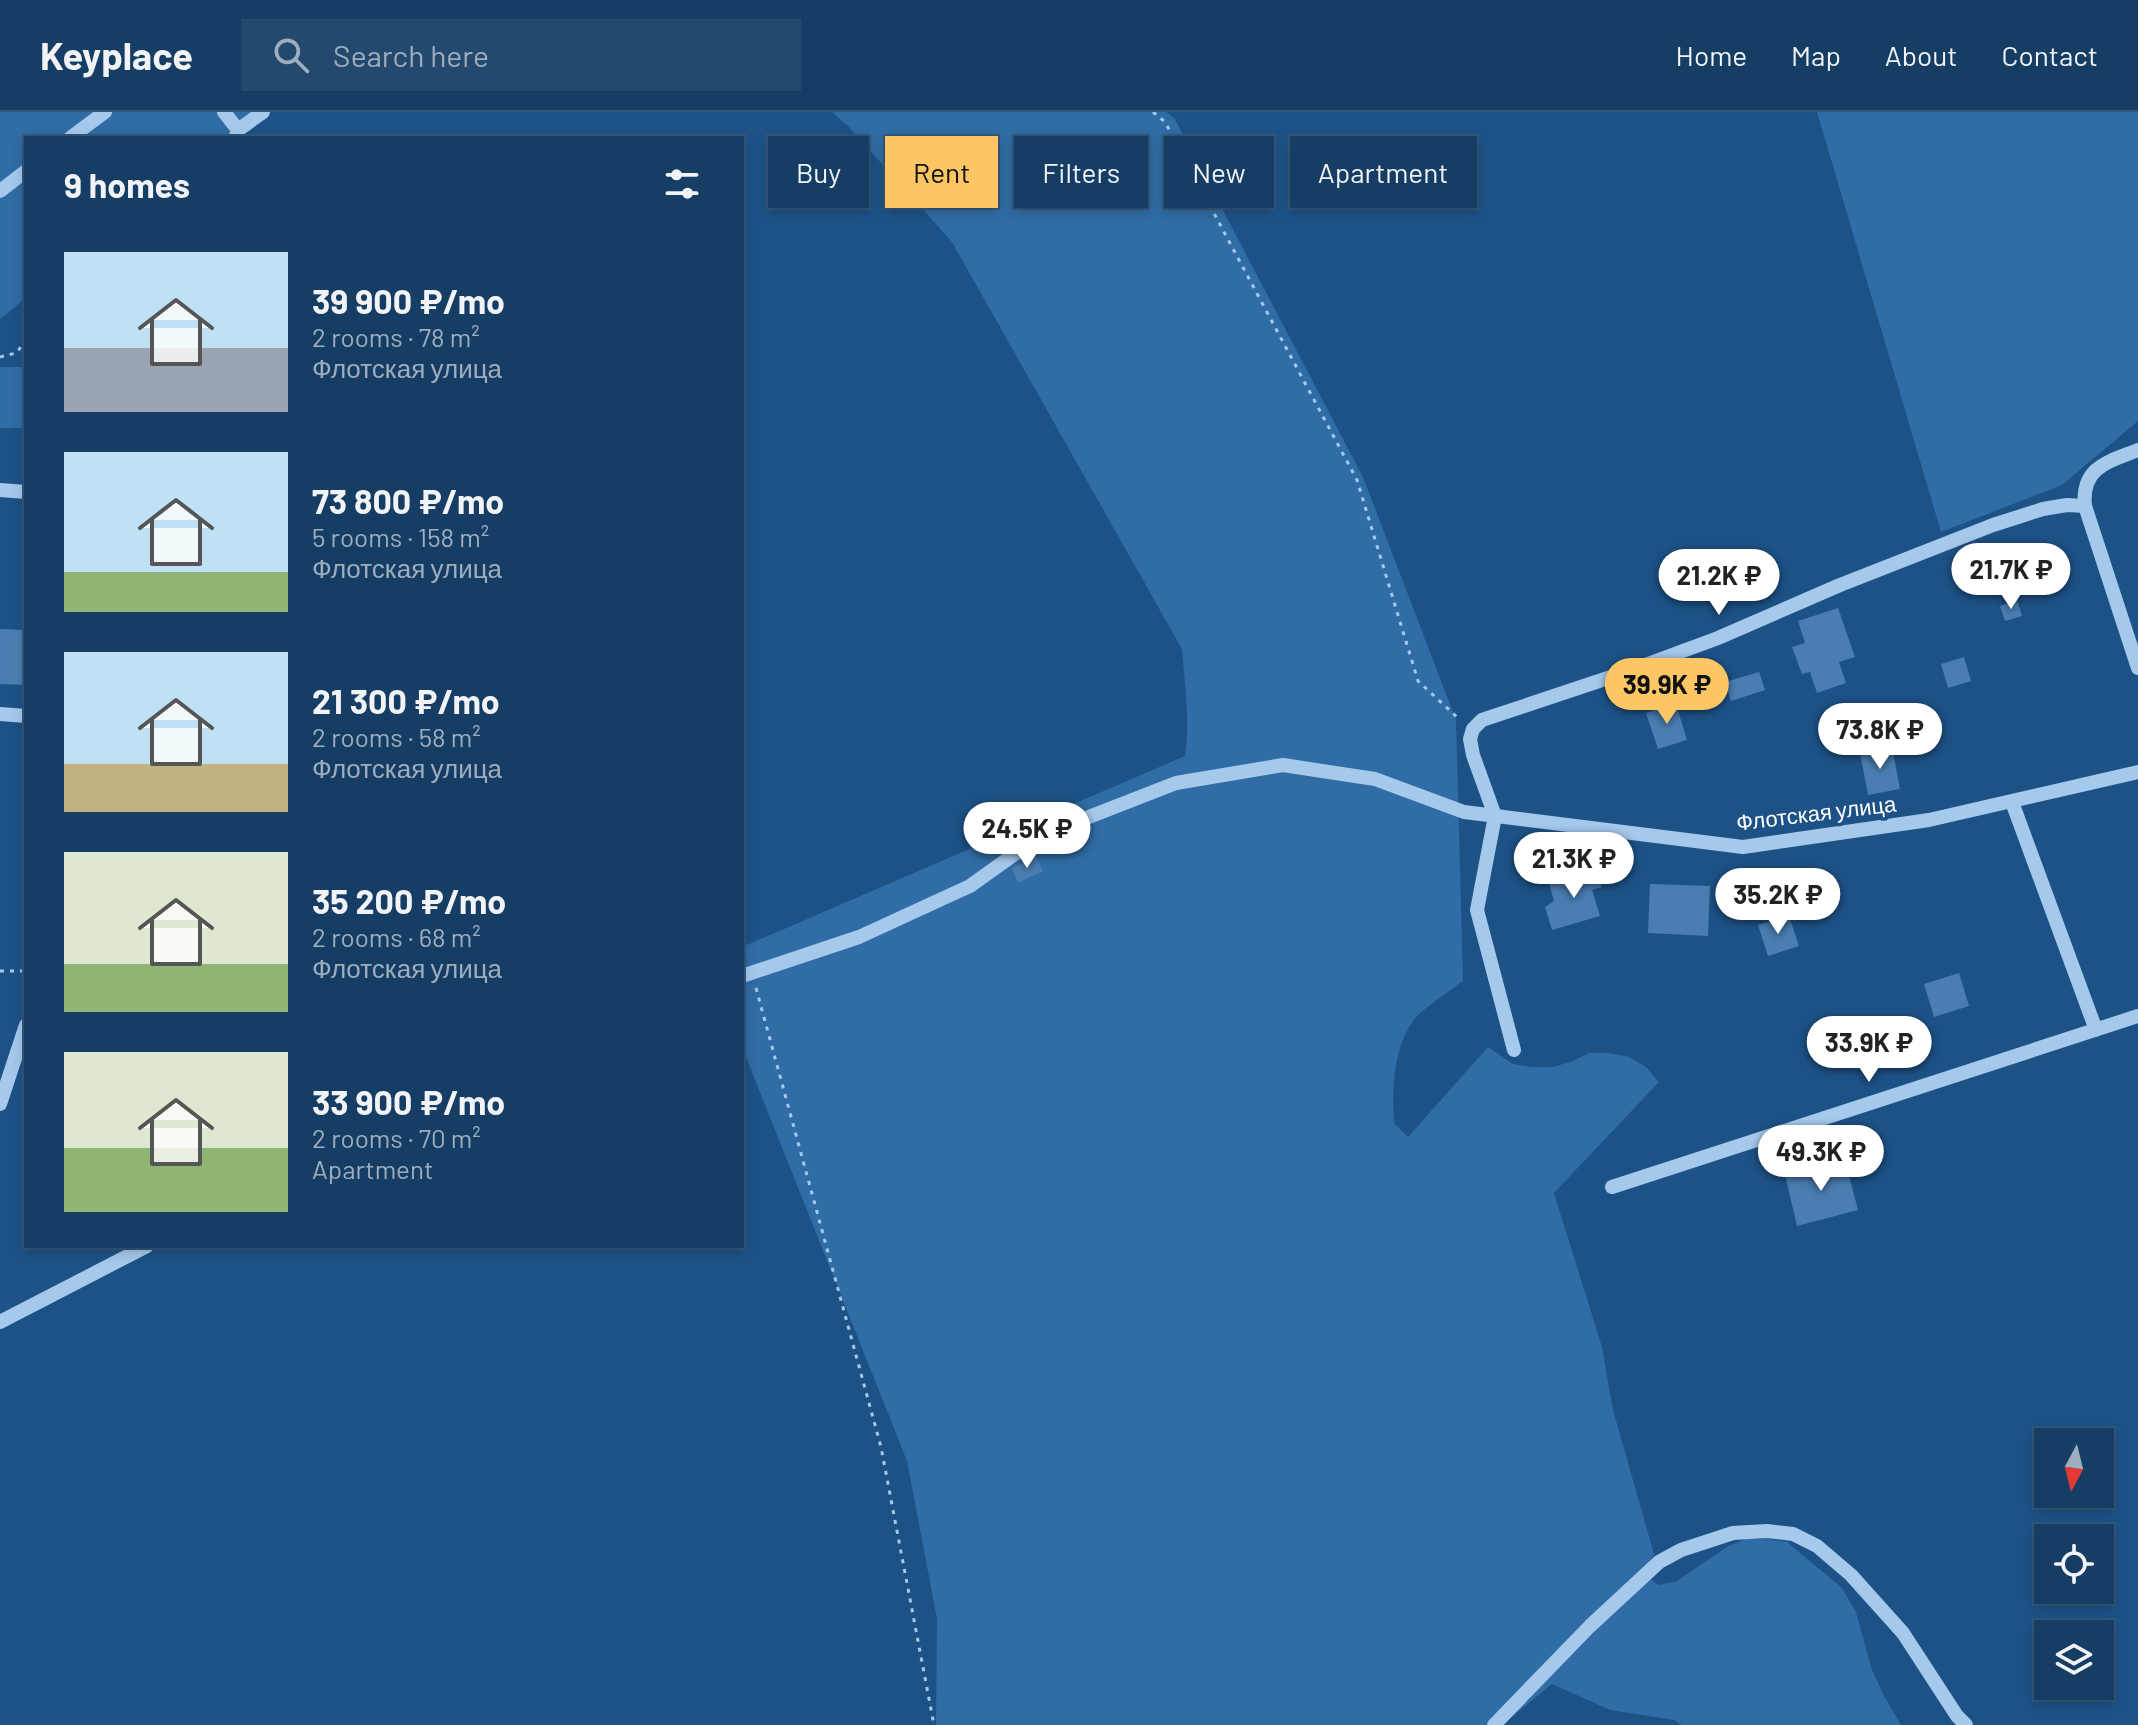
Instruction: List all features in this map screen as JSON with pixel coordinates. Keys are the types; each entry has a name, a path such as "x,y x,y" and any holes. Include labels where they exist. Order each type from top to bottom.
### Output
{"street":[{"path":"73,136 105,112"},
{"path":"224,112 237,134 263,112"},
{"path":"0,191 24,173"},
{"path":"2138,450 2107,462 2093,472 2086,481 2084,494 2085,506 2138,668"},
{"path":"0,490 24,492"},
{"path":"1514,1050 1477,910 1495,816 1470,739 1473,729 1482,720 1718,638 1840,585 1993,525 2043,509 2085,506"},
{"path":"0,714 24,716"},
{"name":"Флотская улица","path":"747,974 859,937 970,886 1040,836 1176,783 1283,765 1375,779 1464,812 1743,847 1929,820 2138,772"},
{"path":"2012,802 2096,1030"},
{"path":"1612,1187 2138,1016"},
{"path":"0,1104 24,1031"},
{"path":"0,1322 143,1248"},
{"path":"1494,1725 1590,1626 1659,1562 1681,1550 1733,1533 1767,1531 1793,1534 1817,1546 1851,1575 1903,1633 1966,1725"}],"path":[{"path":"1153,112 1165,122 1357,480 1418,681 1461,721 1470,739"},
{"path":"0,357 16,353 24,343"},
{"path":"0,971 24,971"},
{"path":"747,974 881,1447 934,1725"}],"shaded area":[{"path":"0,112 255,112 225,136 24,136 24,300 0,319"},
{"path":"832,112 1166,112 1175,119 1184,136 1164,136 1164,208 1222,208 1363,477 1456,720 1463,981 1423,1011 1407,1031 1395,1070 1394,1123 1408,1137 1488,1047 1513,1064 1533,1067 1552,1067 1589,1053 1629,1057 1646,1067 1659,1082 1554,1193 1602,1347 1613,1410 1654,1554 1643,1572 1658,1585 1677,1581 1728,1546 1746,1539 1787,1542 1842,1588 1856,1612 1872,1670 1901,1725 1681,1725 1674,1720 1610,1710 1552,1684 1502,1725 936,1725 937,1619 907,1461 744,1052 744,946 1185,756 1186,702 1182,649 952,242 922,208 998,208 998,136 885,136 885,167 869,149 869,136 857,136"},
{"path":"1817,112 2138,112 2138,421 2062,485 1941,532"},
{"path":"0,367 24,367 24,428 0,428"}],"building":[{"path":"2017,600 2022,616 2005,621 2000,606"},
{"path":"1838,608 1855,657 1839,662 1846,683 1817,693 1810,672 1802,674 1792,647 1805,643 1798,621"},
{"path":"0,629 24,630 24,685 0,684"},
{"path":"1964,657 1971,681 1948,688 1941,664"},
{"path":"1759,672 1765,690 1731,701 1725,682"},
{"path":"1676,704 1687,740 1658,749 1646,713"},
{"path":"1892,747 1900,789 1868,795 1860,753"},
{"path":"1036,856 1043,871 1018,883 1012,868"},
{"path":"1597,869 1602,887 1592,890 1600,916 1552,930 1545,907 1554,901 1549,883"},
{"path":"1650,884 1710,886 1708,936 1648,933"},
{"path":"1789,916 1799,946 1768,956 1758,925"},
{"path":"1959,973 1969,1006 1934,1017 1924,984"},
{"path":"1845,1160 1858,1210 1797,1226 1785,1175"}]}
